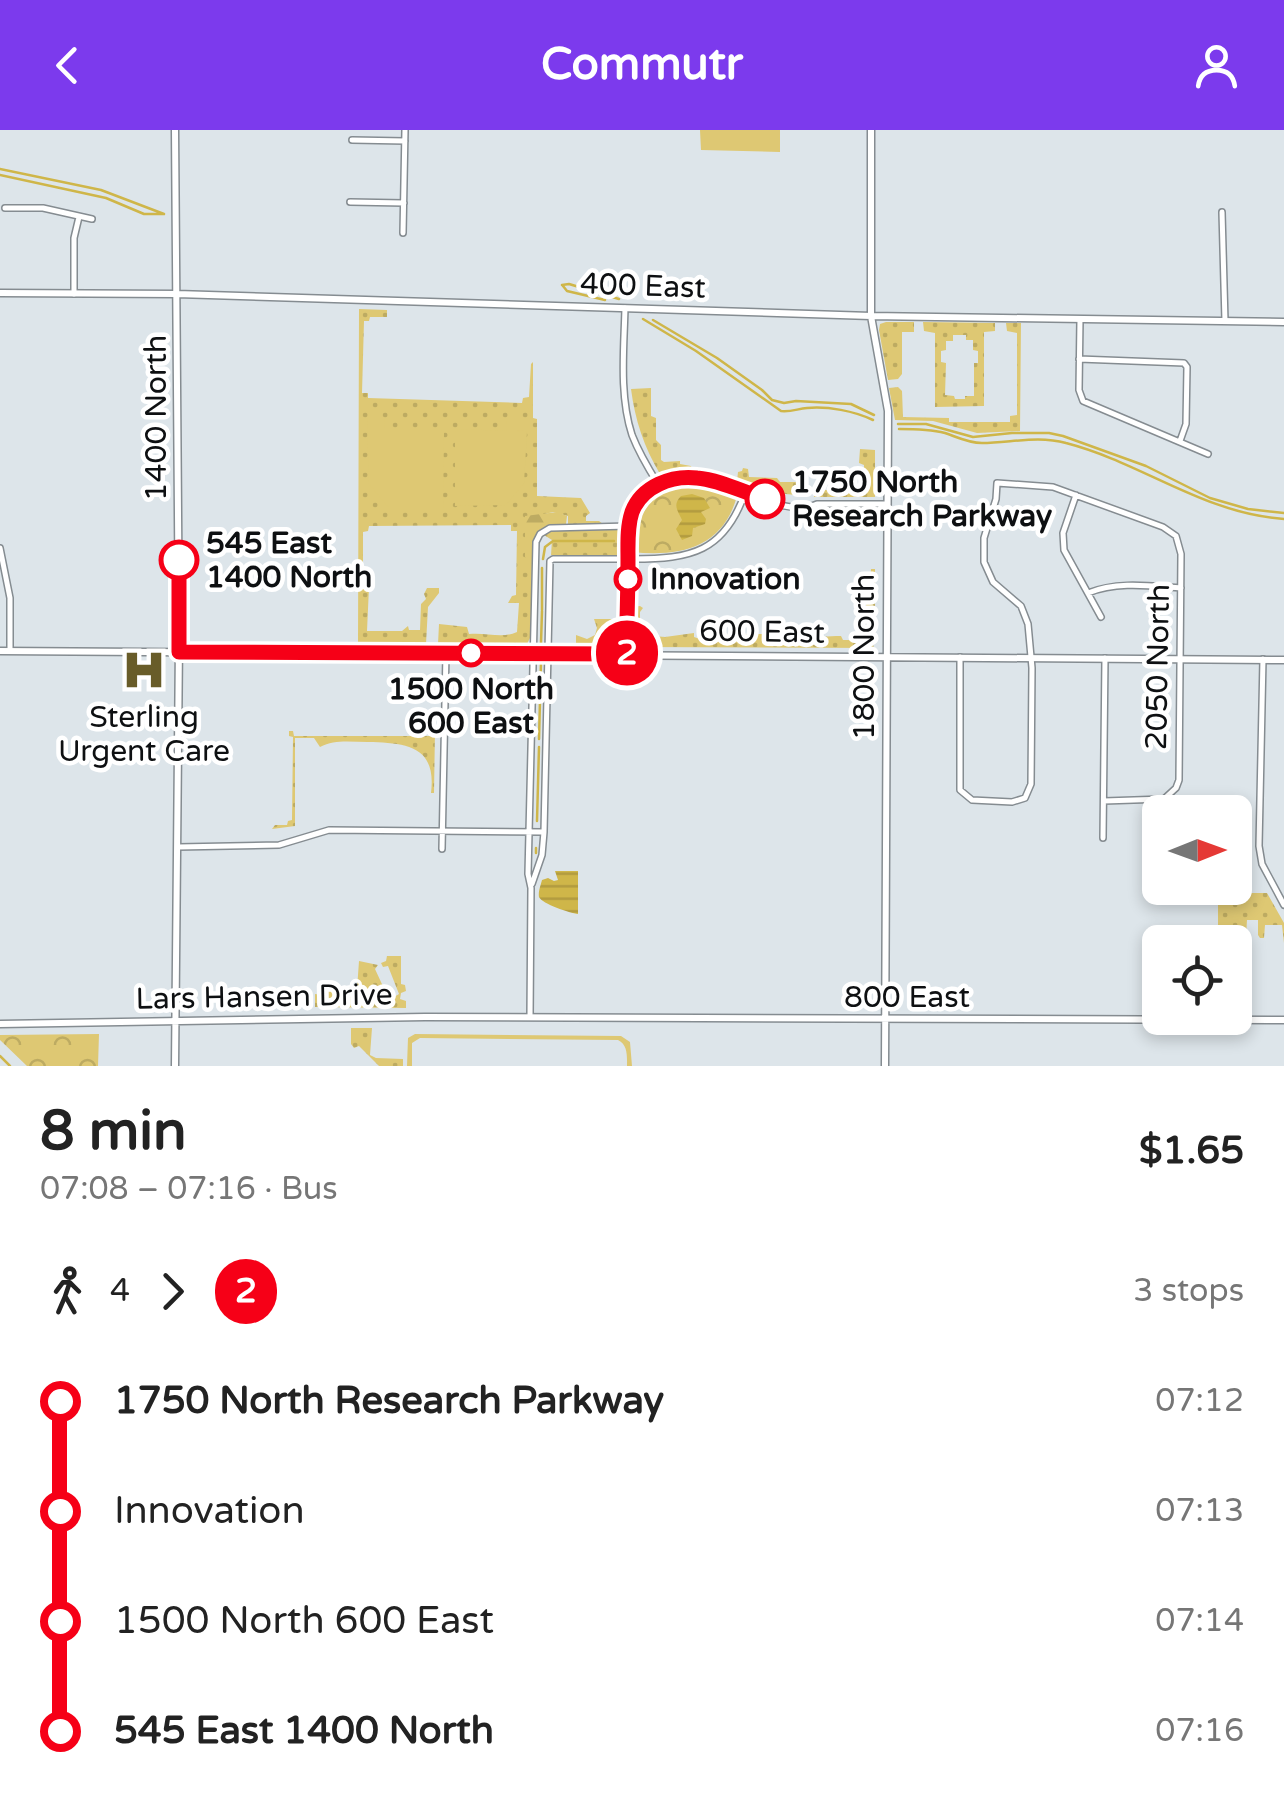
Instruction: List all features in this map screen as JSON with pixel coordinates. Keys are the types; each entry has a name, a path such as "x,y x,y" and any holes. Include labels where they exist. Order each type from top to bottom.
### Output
{"street":[{"name":"1400 North","path":"175,130 179,652 176,1066"},
{"path":"403,234 405,130"},
{"name":"1800 North","path":"871,130 871,316 888,412 885,1066"},
{"path":"352,140 405,141"},
{"path":"350,202 404,203"},
{"path":"5,208 44,208 92,218"},
{"path":"1222,212 1225,322"},
{"path":"74,294 74,238 79,216"},
{"name":"400 East","path":"0,294 177,294 871,316 1284,322"},
{"path":"626,308 627,414 636,446 658,484"},
{"path":"1080,318 1079,390 1083,401 1208,454"},
{"path":"1079,359 1184,362 1186,424 1180,440"},
{"path":"626,654 629,526 639,500 658,484 675,478 702,478 782,504 810,507 815,512 887,508"},
{"path":"960,657 960,790 979,802 1025,798 1031,784 1026,614 993,582 984,562 984,538 996,500 997,482 1053,487 1076,496 1062,541 1066,558 1101,617"},
{"path":"531,888 542,855 544,832 551,560 672,558 698,552 729,528 745,493"},
{"name":"2050 North","path":"1076,496 1162,526 1176,536 1181,554 1179,780 1170,796 1156,801 1104,801"},
{"path":"530,1017 528,874 536,548 540,534 554,527 629,526"},
{"path":"0,548 10,598 10,651"},
{"path":"1088,593 1118,584 1182,588"},
{"name":"600 East","path":"0,651 1284,660"},
{"path":"442,849 446,653"},
{"path":"1103,838 1105,658"},
{"path":"1263,660 1259,846 1262,864 1284,905"},
{"path":"178,847 279,845 329,830 544,832"},
{"name":"800 East","path":"530,1017 1284,1020"},
{"name":"Lars Hansen Drive","path":"0,1024 530,1017"}],"green space":[{"path":"700,130 780,130 780,152 701,150"},
{"path":"359,309 387,310 387,317 364,321 362,393 368,393 368,398 522,403 523,398 529,397 533,362 537,496 581,498 590,513 586,521 603,524 568,524 568,516 553,512 537,516 525,557 532,557 531,636 527,644 438,644 439,624 467,627 469,634 517,632 519,603 508,603 516,595 517,531 511,531 511,525 369,526 363,532 363,586 369,587 367,631 402,631 408,626 409,630 420,630 421,604 427,588 439,588 439,593 428,607 426,644 358,644"},
{"path":"914,322 914,332 902,332 902,374 898,379 888,380 879,330 880,324"},
{"path":"923,322 995,323 995,331 984,332 984,406 935,407 935,333 924,331","holes":["953,335 966,335 966,340 973,340 973,350 978,351 974,396 955,399 945,395 946,363 941,362 941,351 946,350 946,341 953,341"]},
{"path":"1006,323 1021,323 1020,431 977,433 933,421 895,420 889,388 898,387 902,391 903,417 1010,422 1010,416 1017,415 1017,333 1007,331"},
{"path":"651,388 651,416 656,418 661,460 680,461 692,469 660,474 654,464 641,433 631,389"},
{"path":"367,418 384,418 385,429 441,429 443,508 389,508 369,484"},
{"path":"507,421 524,421 524,430 517,431 527,432 524,483 506,505 455,506 455,433 458,429 506,431"},
{"path":"860,449 875,450 875,497 814,497 814,489 864,487"},
{"path":"743,468 748,469 749,477 800,482 800,489 807,489 807,496 775,493 737,481"},
{"path":"692,481 737,496 721,527 710,538 683,550 632,552 633,524 644,501 663,486"},
{"path":"557,512 567,516 566,524 544,527 536,535 532,557 525,557 525,516"},
{"path":"555,530 619,530 619,556 551,555 552,540 544,535"},
{"path":"871,569 875,569 875,648 631,644 631,607 640,606 642,635 694,633 700,639 703,634 779,634 785,639 796,627 800,638 841,636 843,640 854,640 869,631 866,609"},
{"path":"594,619 619,619 619,643 576,643 576,635 587,639 595,635"},
{"path":"289,731 294,736 432,736 435,731 434,793 429,765 416,750 406,746 343,742 320,747 314,738 295,738 295,826 272,829 292,820 293,737"},
{"path":"1252,893 1267,893 1284,923 1284,943 1282,925 1265,925 1264,938 1260,938 1258,920 1247,920 1247,925 1218,925 1218,905 1252,905"},
{"path":"387,956 401,956 401,984 406,991 400,999 406,1001 406,1008 315,1007 315,994 324,995 328,987 357,989 359,961 378,965 375,969 387,995 399,994 388,966 381,963"},
{"path":"351,1028 372,1028 370,1055 403,1059 403,1066 379,1066 359,1046 354,1048"},
{"path":"99,1034 98,1066 27,1066 0,1040 0,1035"},
{"path":"415,1034 621,1036 630,1042 632,1066 627,1066 625,1048 618,1040 420,1038 412,1043 412,1066 407,1066 408,1038"}],"shaded area":[{"path":"681,496 704,498 710,508 701,512 705,524 693,528 692,536 682,540 676,529 682,520 677,502"},
{"path":"555,871 578,871 578,914 539,897 542,880 558,880"}],"waterway":[{"path":"0,169 101,190 164,214"},
{"path":"0,175 106,198 144,214 162,214"},
{"path":"562,285 619,299"},
{"path":"563,286 567,291 605,300"},
{"path":"643,319 781,411 832,409 873,420"},
{"path":"653,320 717,358 772,400 851,404 874,415"},
{"path":"898,424 926,424 973,437 1012,433 1063,436 1146,466 1210,498 1248,509 1284,513"},
{"path":"899,429 939,432 977,443 1034,439 1066,443 1121,462 1199,498 1254,515 1284,519"},
{"path":"543,559 545,547 553,541 614,541"},
{"path":"542,568 542,610"},
{"path":"541,643 542,611"},
{"path":"539,739 541,662"},
{"path":"537,821 539,747"},
{"path":"536,848 536,853"},
{"path":"0,1056 10,1066"}],"bus line":[{"name":"2","path":"179,560 179,652 626,654 629,526 639,500 658,484 688,477 765,499"}],"place":[{"name":"1750 North Research Parkway","path":"765,499"},
{"name":"545 East 1400 North","path":"179,560"},
{"name":"Innovation","path":"628,579"},
{"name":"1500 North 600 East","path":"471,653"},
{"name":"Sterling Urgent Care","path":"144,670"}]}
